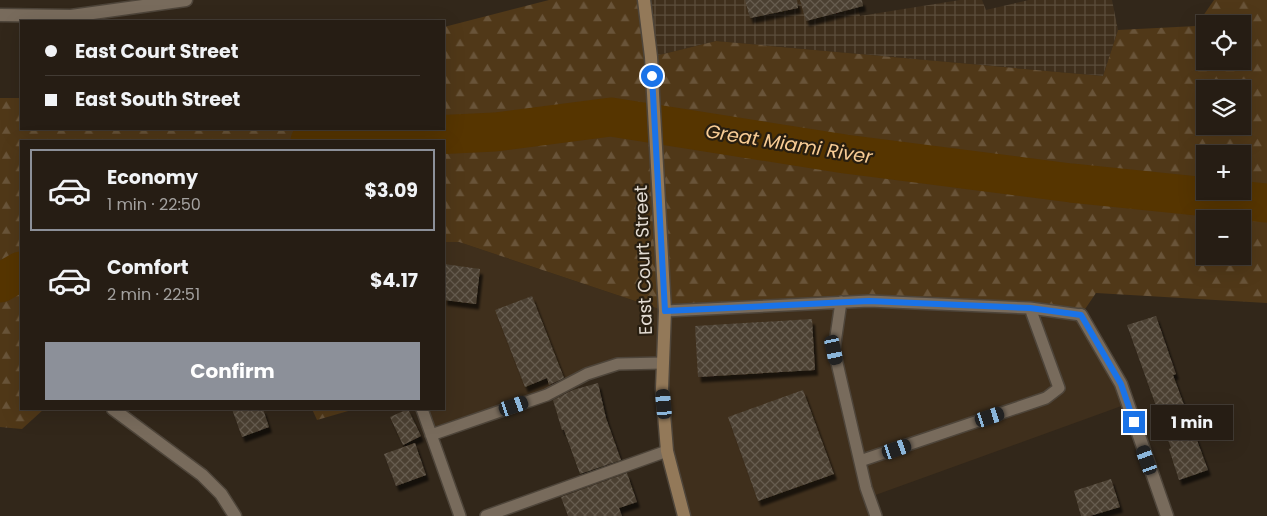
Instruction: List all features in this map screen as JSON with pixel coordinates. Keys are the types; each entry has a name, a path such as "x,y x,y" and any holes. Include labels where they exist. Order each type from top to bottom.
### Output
{"main road":[{"name":"East Court Street","path":"644,0 651,57 665,311 662,389 667,451 684,516"}],"street":[{"path":"0,15 71,16 186,0"},
{"path":"1081,315 1121,384 1167,516"},
{"path":"114,410 202,475 221,494 235,516"}],"lane":[{"path":"665,311 869,301 1030,308 1081,315"},
{"path":"841,302 834,350 860,461 876,516"},
{"path":"860,461 1046,398 1059,388 1030,308"},
{"path":"431,434 547,395 587,374 618,364 663,363"},
{"path":"422,410 460,516"},
{"path":"486,516 667,451"}],"shaded area":[{"path":"644,0 856,0 860,16 960,0 982,0 986,10 1029,0 1112,0 1118,30 1103,76 716,41 651,57"},
{"path":"445,242 459,242 665,311 869,301 1081,315 1127,404 870,497 876,516 684,516 667,451 663,363 617,364 431,435 422,410 445,410"}],"green space":[{"path":"549,0 644,0 651,57 716,41 1103,76 1118,30 1196,26 1196,70 1251,70 1251,15 1204,15 1214,0 1267,0 1267,303 1096,293 1081,315 869,301 665,311 459,242 445,242 445,140 20,140 20,410 43,410 22,429 0,427 0,98 20,98 20,130 445,130 445,27"},
{"path":"312,410 352,410 317,420"}],"building":[{"path":"745,0 797,0 798,8 750,18"},
{"path":"800,0 862,0 863,6 806,21"},
{"path":"445,264 480,269 476,304 445,300"},
{"path":"532,296 564,378 549,385 547,378 525,387 495,310"},
{"path":"1156,316 1176,374 1173,375 1208,470 1179,480 1169,449 1171,448 1127,325"},
{"path":"812,319 815,370 698,377 695,326"},
{"path":"598,383 606,418 621,460 580,474 564,430 562,430 553,400 573,390"},
{"path":"803,390 834,474 758,501 728,417"},
{"path":"232,410 263,410 269,427 242,437"},
{"path":"408,410 421,436 403,445 390,417"},
{"path":"415,443 426,475 396,486 384,454"},
{"path":"627,473 637,502 619,508 622,516 568,516 561,497"},
{"path":"1111,479 1120,507 1090,516 1081,516 1074,491"}],"waterway":[{"name":"Great Miami River","path":"331,140 495,132 611,117 845,154 1071,183 1267,203"},
{"name":"Great Miami River","path":"0,283 20,272"}],"route":[{"path":"652,76 665,311 869,301 1030,308 1081,315 1121,384 1134,422"}]}
